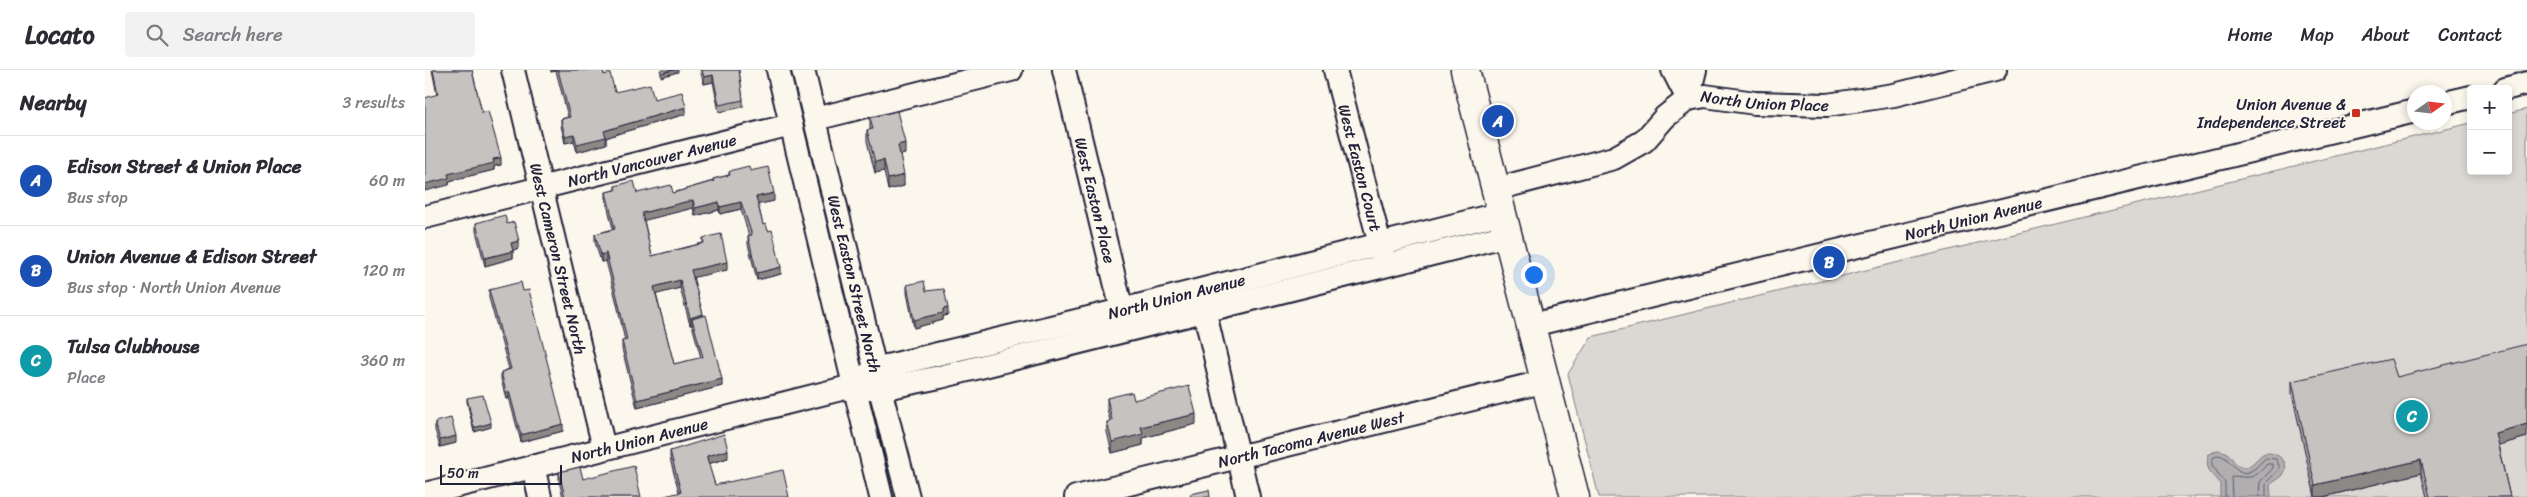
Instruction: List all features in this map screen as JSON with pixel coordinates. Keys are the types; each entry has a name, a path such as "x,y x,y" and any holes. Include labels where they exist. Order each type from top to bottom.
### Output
{"main road":[{"path":"1465,70 1575,497"}],"street":[{"name":"West Cameron Street North","path":"513,70 604,448"},
{"name":"West Easton Street North","path":"777,70 881,497"},
{"name":"West Easton Street North","path":"803,70 877,379 908,497"},
{"path":"815,119 1011,70"},
{"name":"West Easton Place","path":"1064,70 1124,319"},
{"name":"West Easton Court","path":"1335,70 1385,267"},
{"path":"1673,70 1688,99"},
{"path":"1688,99 1695,70"},
{"name":"North Union Place","path":"1502,212 1614,158 1644,141 1665,117 1688,99 1705,96 1755,103 1827,105 1894,95 1995,70"},
{"path":"2512,87 2527,83"},
{"path":"785,99 809,93"},
{"path":"2452,101 2467,98"},
{"name":"North Union Avenue","path":"1532,325 2407,113"},
{"name":"North Vancouver Avenue","path":"425,217 542,186 791,125"},
{"path":"797,147 821,140"},
{"name":"North Union Avenue","path":"1202,300 1380,242 1502,212"},
{"name":"North Union Avenue","path":"425,494 877,379 940,377 1124,319 1202,300 1385,267 1502,212"},
{"path":"1202,300 1248,497"},
{"name":"North Tacoma Avenue West","path":"1076,497 1546,381"},
{"path":"533,466 540,497"}],"shaded area":[{"path":"2527,109 2527,497 1599,497 1568,374 1591,337 2442,130 2452,130 2452,128 2467,124 2467,175 2512,175 2512,113"}],"water":[{"path":"2217,450 2226,452 2238,466 2242,467 2249,466 2265,453 2274,454 2281,458 2286,466 2285,470 2282,476 2270,485 2271,497 2220,497 2220,484 2210,472 2207,461 2208,455"}],"building":[{"path":"433,70 472,70 482,113 488,111 501,158 493,159 494,163 448,174 449,178 425,184 425,98 438,94"},
{"path":"558,70 603,70 604,75 610,73 615,92 650,84 654,99 682,92 686,107 604,131 606,137 577,144 574,134 565,136 561,119 570,117"},
{"path":"660,70 673,70 661,73"},
{"path":"702,70 739,70 743,100 719,105 713,75 704,77"},
{"path":"897,111 905,143 898,145 904,175 888,179 884,160 875,162 867,130 873,129 870,118"},
{"path":"749,166 750,171 768,167 774,193 756,197 763,225 766,224 768,231 772,230 781,267 757,273 748,236 752,235 741,202 720,207 719,202 695,208 693,200 642,213 652,256 704,243 703,238 721,234 727,262 691,270 703,314 690,318 680,280 654,287 674,364 703,357 692,319 706,315 722,379 637,400 622,341 627,340 617,296 606,253 601,255 595,234 615,229 606,192 616,190 615,186 634,181 637,193 671,185 673,193 714,181 713,179 730,175 729,172 733,170"},
{"path":"505,215 507,224 514,222 519,241 511,243 513,251 485,258 476,223"},
{"path":"924,281 926,291 944,289 948,308 943,309 943,313 914,320 907,285"},
{"path":"521,282 523,291 529,290 563,424 521,435 509,391 506,392 501,372 511,369 489,290"},
{"path":"2527,344 2527,424 2495,433 2510,497 2430,497 2421,460 2315,485 2292,381 2391,359 2397,377"},
{"path":"1189,386 1196,414 1141,427 1143,434 1112,442 1107,422 1112,420 1107,398 1132,392 1134,400"},
{"path":"483,395 491,423 474,428 467,398"},
{"path":"451,418 456,436 440,440 435,422"},
{"path":"724,434 728,450 707,456 715,485 783,470 789,497 661,497 681,492 670,451"},
{"path":"634,466 641,497 565,497 559,472 580,467 583,479"},
{"path":"1209,490 1210,497 1191,497 1190,494"}],"place":[{"name":"Union Avenue & Independence Street","path":"2356,113"},
{"name":"Edison Street & Union Place","path":"1498,121"},
{"name":"Union Avenue & Edison Street","path":"1829,262"},
{"name":"Tulsa Clubhouse","path":"2412,416"}]}
